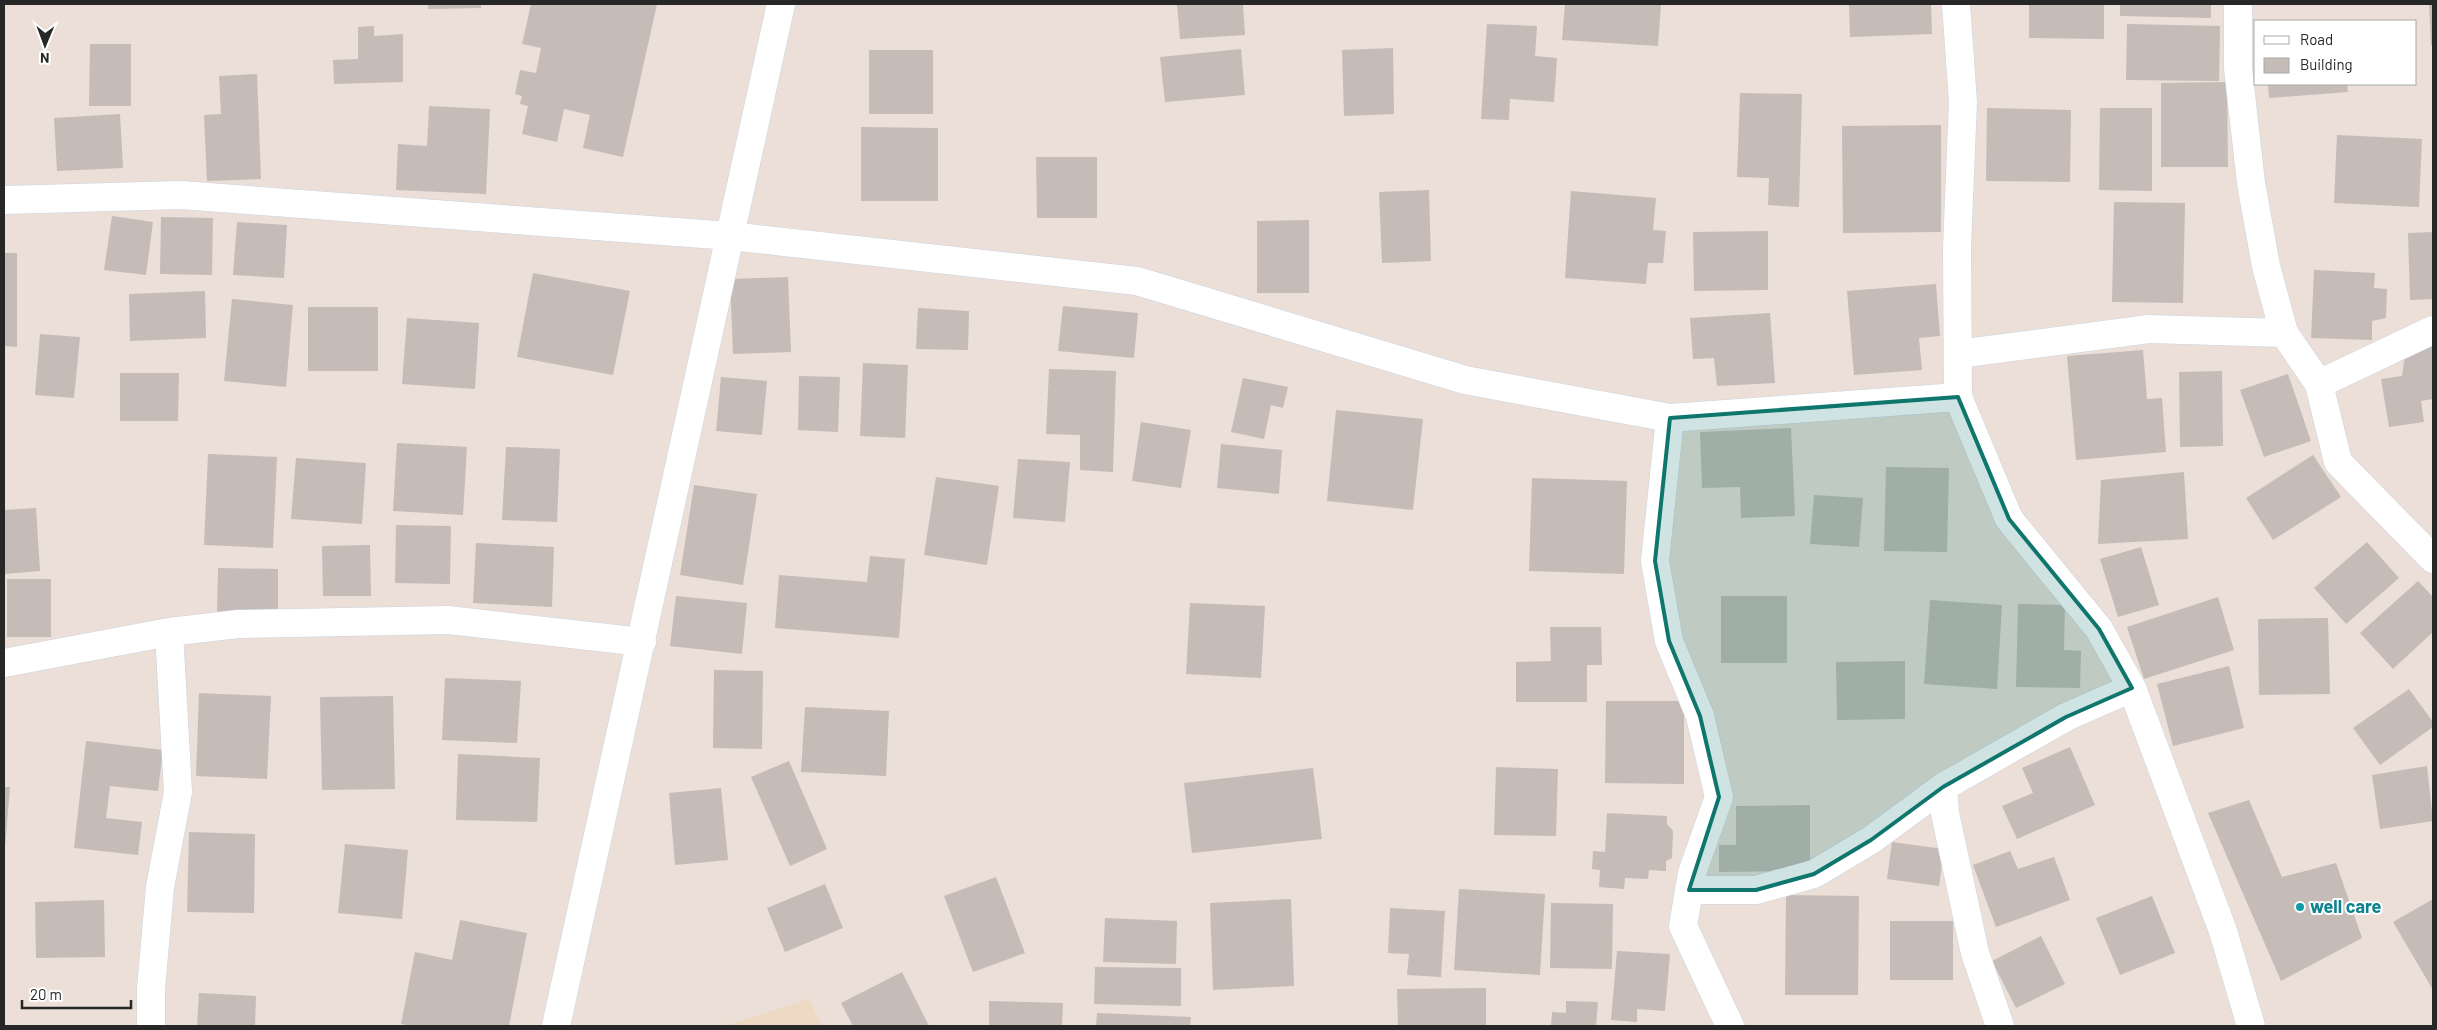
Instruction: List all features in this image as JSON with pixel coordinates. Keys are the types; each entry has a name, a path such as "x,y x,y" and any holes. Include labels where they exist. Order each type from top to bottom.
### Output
{"street":[{"path":"556,1026 781,4"},
{"path":"1956,4 1963,102 1957,248 1958,397 2009,519 2099,629 2132,688 2223,931 2251,1026"},
{"path":"2238,4 2238,68 2251,183 2266,266 2284,333 2319,384 2338,462 2433,559"},
{"path":"4,200 181,194 730,236 1137,281 1464,380 1670,418 1958,397"},
{"path":"1958,358 1958,354 2149,329 2284,333"},
{"path":"2319,384 2433,330"},
{"path":"1670,418 1655,561 1669,641 1700,716 1719,797 1692,873 1683,926 1730,1026"},
{"path":"4,663 169,632 238,624 448,620 642,642"},
{"path":"151,1026 151,989 160,888 178,792 169,632"},
{"path":"1689,890 1756,890 1814,874 1872,840 1942,787 2066,717 2132,688"},
{"path":"1942,787 1945,813 1975,953 2000,1026"}],"highlighted area":[{"path":"1958,397 2009,519 2099,629 2132,688 2066,717 1943,787 1871,840 1814,874 1756,890 1689,890 1719,797 1700,716 1669,641 1655,561 1670,418"}],"shaded area":[{"path":"809,999 822,1026 725,1026"}],"building":[{"path":"428,4 481,4 481,8 428,9"},
{"path":"531,4 657,4 623,157 583,148 590,115 564,109 557,142 522,134 528,106 520,104 522,96 515,94 520,70 536,73 541,48 522,44"},
{"path":"1177,4 1243,4 1245,35 1180,39"},
{"path":"1565,4 1661,4 1658,46 1562,40"},
{"path":"1849,4 1931,4 1932,34 1850,37"},
{"path":"2029,4 2104,4 2104,39 2029,38"},
{"path":"2120,4 2211,4 2211,18 2120,16"},
{"path":"2429,4 2433,4 2433,45 2431,45"},
{"path":"1487,24 1537,26 1535,56 1557,58 1554,102 1510,99 1509,120 1481,119"},
{"path":"2127,24 2220,26 2219,81 2126,80"},
{"path":"374,26 374,36 403,34 403,82 334,84 333,60 358,59 358,27"},
{"path":"90,44 131,44 131,106 89,106"},
{"path":"1393,48 1394,114 1344,116 1342,50"},
{"path":"1241,49 1245,95 1165,102 1160,57"},
{"path":"869,50 933,50 933,114 869,114"},
{"path":"257,74 261,179 207,181 204,115 221,114 219,76"},
{"path":"2227,82 2228,167 2161,167 2161,83"},
{"path":"2268,85 2347,85 2348,92 2269,98"},
{"path":"1740,93 1802,94 1799,207 1768,205 1769,178 1737,177"},
{"path":"429,106 490,109 486,194 396,190 398,144 427,146"},
{"path":"1987,108 2071,110 2070,182 1986,181"},
{"path":"2100,108 2152,108 2152,191 2099,190"},
{"path":"120,114 123,168 57,171 54,118"},
{"path":"1941,125 1941,232 1843,233 1842,126"},
{"path":"861,127 938,128 938,201 861,201"},
{"path":"2337,135 2422,139 2419,207 2334,203"},
{"path":"1036,157 1097,157 1097,218 1037,218"},
{"path":"1429,190 1431,261 1382,263 1379,192"},
{"path":"1571,191 1656,198 1653,230 1666,231 1663,263 1648,263 1646,284 1565,278"},
{"path":"2114,202 2185,203 2183,303 2112,302"},
{"path":"112,216 153,222 146,275 104,270"},
{"path":"161,217 213,218 212,275 160,274"},
{"path":"1309,220 1309,293 1257,293 1257,221"},
{"path":"237,222 287,225 284,278 233,275"},
{"path":"1768,231 1768,290 1694,291 1693,232"},
{"path":"2433,232 2433,299 2410,300 2408,233"},
{"path":"4,253 17,253 17,347 4,346"},
{"path":"2314,270 2375,273 2374,288 2387,289 2386,318 2372,321 2372,340 2311,338"},
{"path":"533,273 630,291 613,375 517,357"},
{"path":"788,277 791,352 733,354 730,279"},
{"path":"1936,284 1940,336 1919,338 1922,370 1854,375 1847,291"},
{"path":"205,291 206,338 130,341 129,294"},
{"path":"232,299 293,305 286,387 224,381"},
{"path":"1063,306 1138,313 1134,358 1058,351"},
{"path":"308,307 378,307 378,371 308,371"},
{"path":"918,308 969,311 968,350 916,349"},
{"path":"1770,313 1775,383 1717,386 1714,358 1693,359 1690,318"},
{"path":"407,318 479,323 475,389 402,384"},
{"path":"40,334 80,337 74,398 35,395"},
{"path":"2433,344 2433,399 2421,401 2424,422 2389,427 2381,379 2402,376 2406,348"},
{"path":"2143,350 2147,399 2162,398 2166,452 2076,460 2067,356"},
{"path":"863,363 908,365 905,438 860,436"},
{"path":"1049,369 1116,371 1113,472 1080,470 1080,435 1046,434"},
{"path":"2222,371 2223,446 2180,447 2179,372"},
{"path":"120,373 179,373 178,421 120,421"},
{"path":"2288,374 2311,441 2264,457 2240,390"},
{"path":"799,376 840,377 838,432 798,430"},
{"path":"721,377 767,381 762,435 716,431"},
{"path":"1243,378 1288,387 1283,408 1271,405 1264,439 1231,432"},
{"path":"1336,410 1423,419 1413,510 1327,501"},
{"path":"1141,422 1191,430 1181,488 1132,481"},
{"path":"1791,428 1795,516 1741,518 1740,487 1702,488 1700,432"},
{"path":"397,443 467,447 463,515 393,511"},
{"path":"1221,444 1282,450 1279,494 1217,488"},
{"path":"506,447 560,449 557,522 502,520"},
{"path":"208,454 277,457 273,548 204,545"},
{"path":"2313,455 2341,497 2273,540 2246,498"},
{"path":"296,458 366,463 362,524 291,519"},
{"path":"1018,459 1070,462 1065,522 1013,518"},
{"path":"1886,467 1949,468 1947,552 1884,551"},
{"path":"2184,472 2188,539 2098,544 2101,480"},
{"path":"936,477 999,486 987,565 924,555"},
{"path":"1532,478 1627,481 1624,574 1529,571"},
{"path":"694,485 757,494 743,585 680,575"},
{"path":"1814,495 1863,498 1859,547 1810,544"},
{"path":"36,508 40,571 4,574 4,510"},
{"path":"396,525 451,526 450,584 395,583"},
{"path":"2367,542 2399,578 2346,624 2314,588"},
{"path":"476,543 554,547 552,607 473,603"},
{"path":"370,545 371,596 323,596 322,546"},
{"path":"2141,547 2159,605 2118,617 2100,559"},
{"path":"870,556 905,559 899,638 775,628 779,575 867,582"},
{"path":"218,568 278,569 278,615 217,614"},
{"path":"7,579 51,579 51,637 7,637"},
{"path":"2418,581 2433,597 2433,632 2393,669 2360,633"},
{"path":"676,596 747,603 742,654 670,646"},
{"path":"1721,596 1787,596 1787,663 1721,663"},
{"path":"2218,597 2234,650 2144,679 2127,627"},
{"path":"1930,600 2002,605 1997,689 1924,684"},
{"path":"1190,603 1265,606 1261,678 1186,674"},
{"path":"2018,604 2065,605 2064,650 2081,651 2080,688 2016,687"},
{"path":"2328,618 2330,694 2259,695 2258,619"},
{"path":"1550,627 1601,627 1602,665 1587,665 1587,702 1516,702 1516,662 1551,661"},
{"path":"1905,661 1905,719 1837,720 1836,662"},
{"path":"2229,666 2244,728 2173,746 2157,684"},
{"path":"714,670 763,671 762,749 713,748"},
{"path":"445,678 521,681 517,743 442,740"},
{"path":"2409,689 2433,722 2433,727 2380,765 2353,728"},
{"path":"199,693 271,696 267,779 196,776"},
{"path":"393,696 395,789 322,790 320,697"},
{"path":"1606,701 1684,701 1684,784 1605,783"},
{"path":"805,707 889,711 886,776 801,772"},
{"path":"86,741 163,750 158,791 110,786 106,818 142,822 138,855 74,848"},
{"path":"2070,747 2095,805 2017,839 2002,806 2033,793 2022,768"},
{"path":"458,754 540,758 537,822 456,820"},
{"path":"789,761 827,849 790,866 751,777"},
{"path":"2427,766 2433,821 2380,829 2372,775"},
{"path":"1496,767 1558,769 1556,836 1494,835"},
{"path":"1313,768 1322,839 1192,853 1184,783"},
{"path":"4,787 10,787 5,848 4,848"},
{"path":"721,788 728,860 675,865 669,793"},
{"name":"well care","path":"2249,800 2282,877 2336,863 2362,938 2281,981 2208,813"},
{"path":"1810,805 1810,871 1719,872 1719,845 1736,845 1736,806"},
{"path":"1607,813 1667,816 1667,824 1673,831 1672,858 1666,861 1666,871 1649,870 1648,879 1625,878 1624,889 1599,887 1600,870 1592,869 1593,851 1605,852"},
{"path":"189,832 255,834 254,913 187,912"},
{"path":"1892,842 1944,849 1939,886 1887,879"},
{"path":"345,844 408,850 402,919 338,913"},
{"path":"2010,851 2018,869 2054,857 2070,900 1996,927 1973,865"},
{"path":"996,877 1025,953 973,972 944,896"},
{"path":"825,884 843,928 785,952 767,908"},
{"path":"1459,889 1545,894 1540,975 1454,970"},
{"path":"1786,895 1859,896 1858,995 1785,995"},
{"path":"2152,896 2175,953 2120,975 2096,918"},
{"path":"1291,899 1294,986 1213,990 1210,903"},
{"path":"2433,899 2433,990 2393,922"},
{"path":"104,900 105,957 36,958 35,902"},
{"path":"1551,903 1613,904 1612,969 1550,968"},
{"path":"1390,908 1445,911 1441,977 1407,975 1409,954 1388,953"},
{"path":"1105,918 1177,921 1176,964 1103,962"},
{"path":"460,920 527,933 509,1026 413,1026 401,1024 415,952 452,960"},
{"path":"1890,921 1953,921 1953,980 1890,980"},
{"path":"2041,936 2065,984 2016,1008 1992,961"},
{"path":"1617,951 1670,954 1665,1011 1637,1009 1637,1022 1611,1020"},
{"path":"1095,967 1181,968 1181,1006 1094,1004"},
{"path":"902,972 929,1026 853,1026 841,1003"},
{"path":"1486,988 1486,1026 1398,1026 1397,989"},
{"path":"199,993 256,996 255,1026 197,1026"},
{"path":"989,1001 1063,1003 1062,1026 989,1026"},
{"path":"1566,1001 1598,1002 1596,1026 1551,1026 1552,1012 1566,1013"},
{"path":"1097,1013 1191,1017 1190,1026 1096,1026"}],"place":[{"name":"well care","path":"2300,907"}]}
